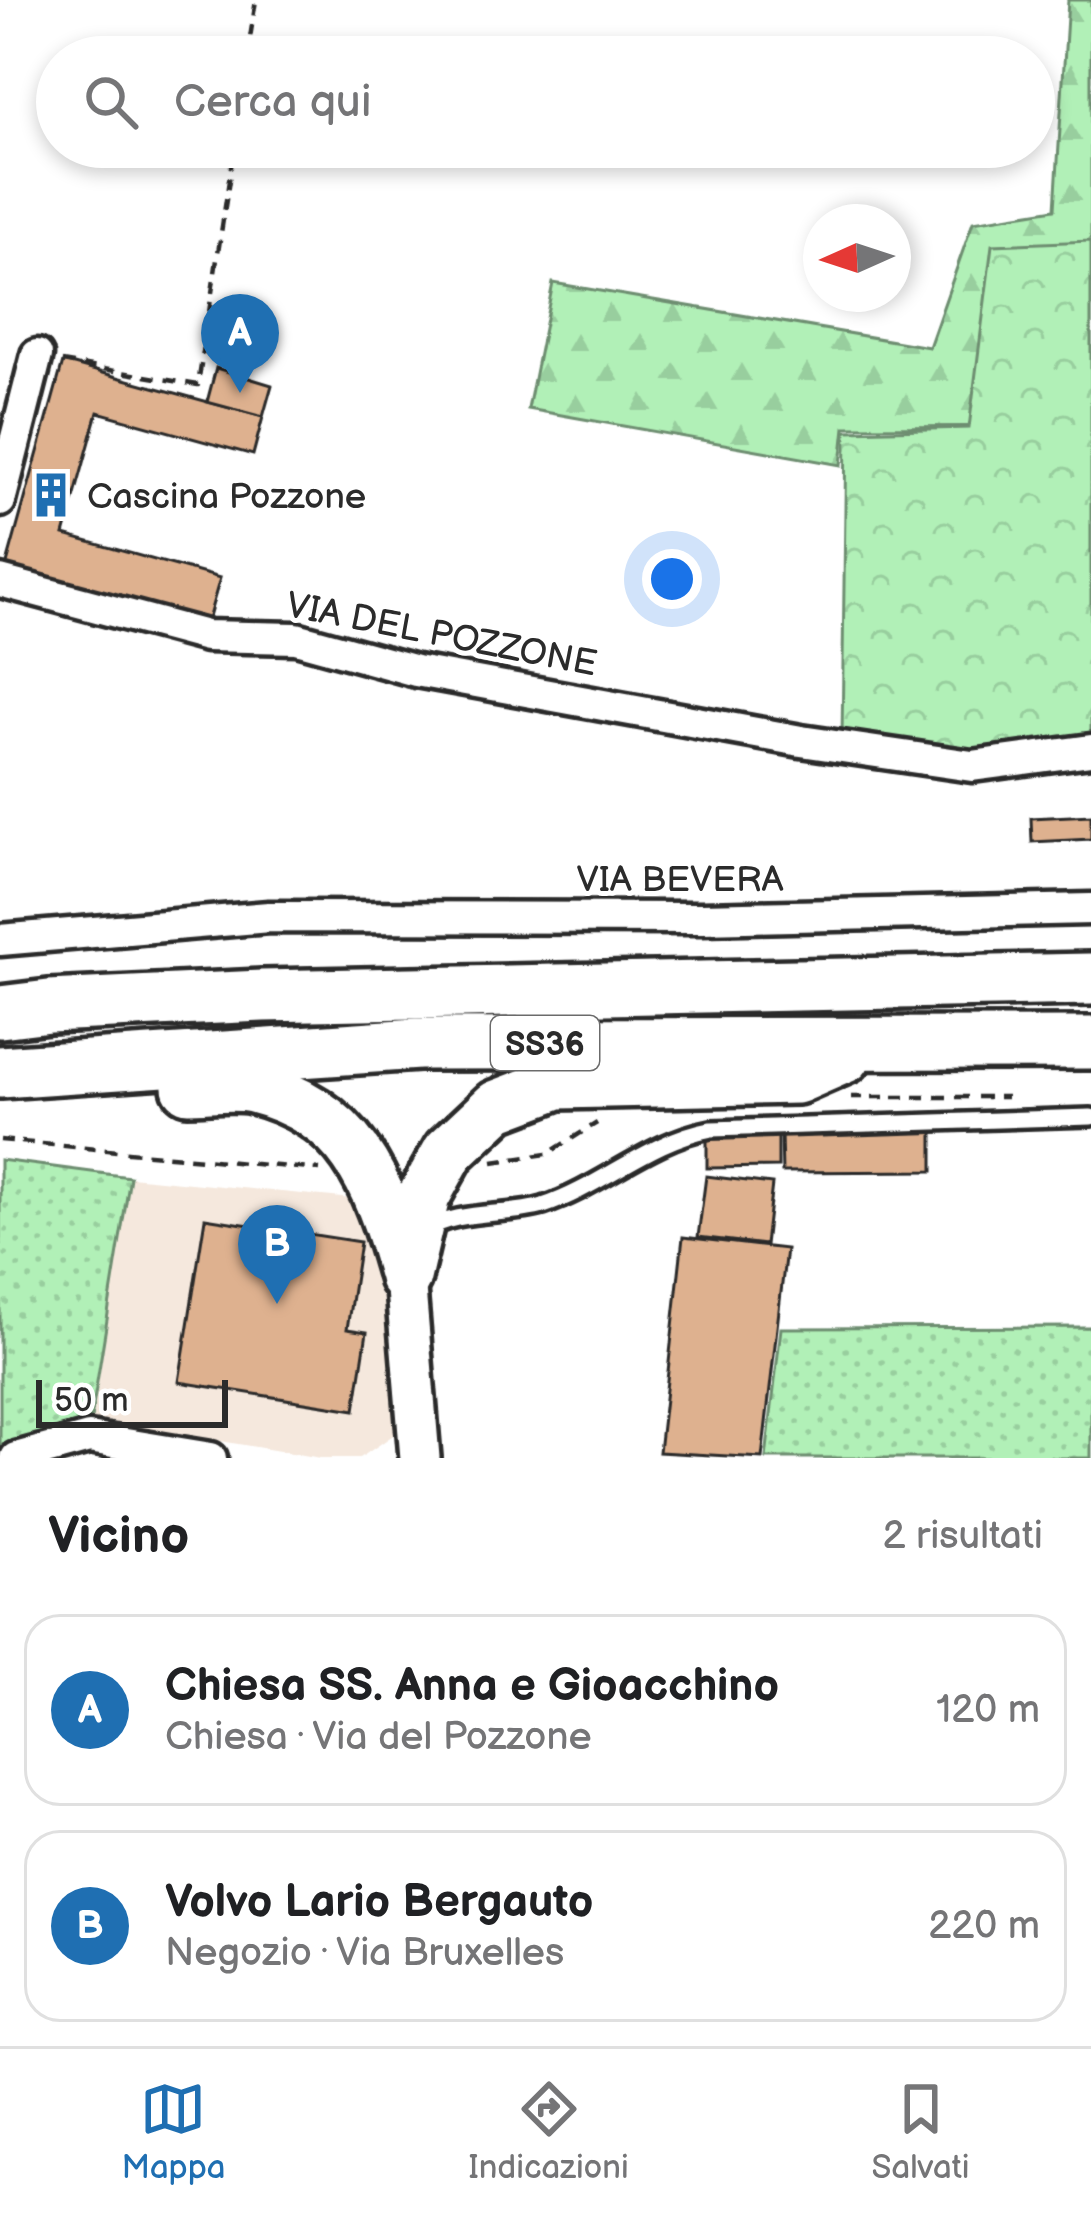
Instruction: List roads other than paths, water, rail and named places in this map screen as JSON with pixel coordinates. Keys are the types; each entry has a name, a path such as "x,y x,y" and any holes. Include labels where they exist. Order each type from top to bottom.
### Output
{"highway":[{"path":"900,983 1091,955"},
{"name":"SS36","path":"0,1012 262,996 1091,979"},
{"path":"405,1277 424,1196 449,1151 497,1106 558,1083 797,1078 878,1042"},
{"name":"SS36","path":"18,1070 418,1043 1091,1042"},
{"path":"18,1070 76,1090 250,1086 305,1108 354,1146 386,1207 405,1277"}],"street":[{"path":"0,501 37,355"},
{"name":"VIA DEL POZZONE","path":"0,581 206,635 296,638 416,671 801,741 972,766 1091,750"},
{"name":"VIA BEVERA","path":"0,940 269,916 702,918 1091,909"},
{"path":"405,1277 420,1458"},
{"path":"16,1458 89,1438 198,1457"}],"lane":[{"path":"405,1277 425,1233 435,1224 551,1203 694,1132 1091,1117"}],"place":[{"name":"Chiesa SS. Anna e Gioacchino","path":"240,393"},
{"name":"Cascina Pozzone","path":"51,495"},
{"name":"Volvo Lario Bergauto","path":"277,1304"}]}
